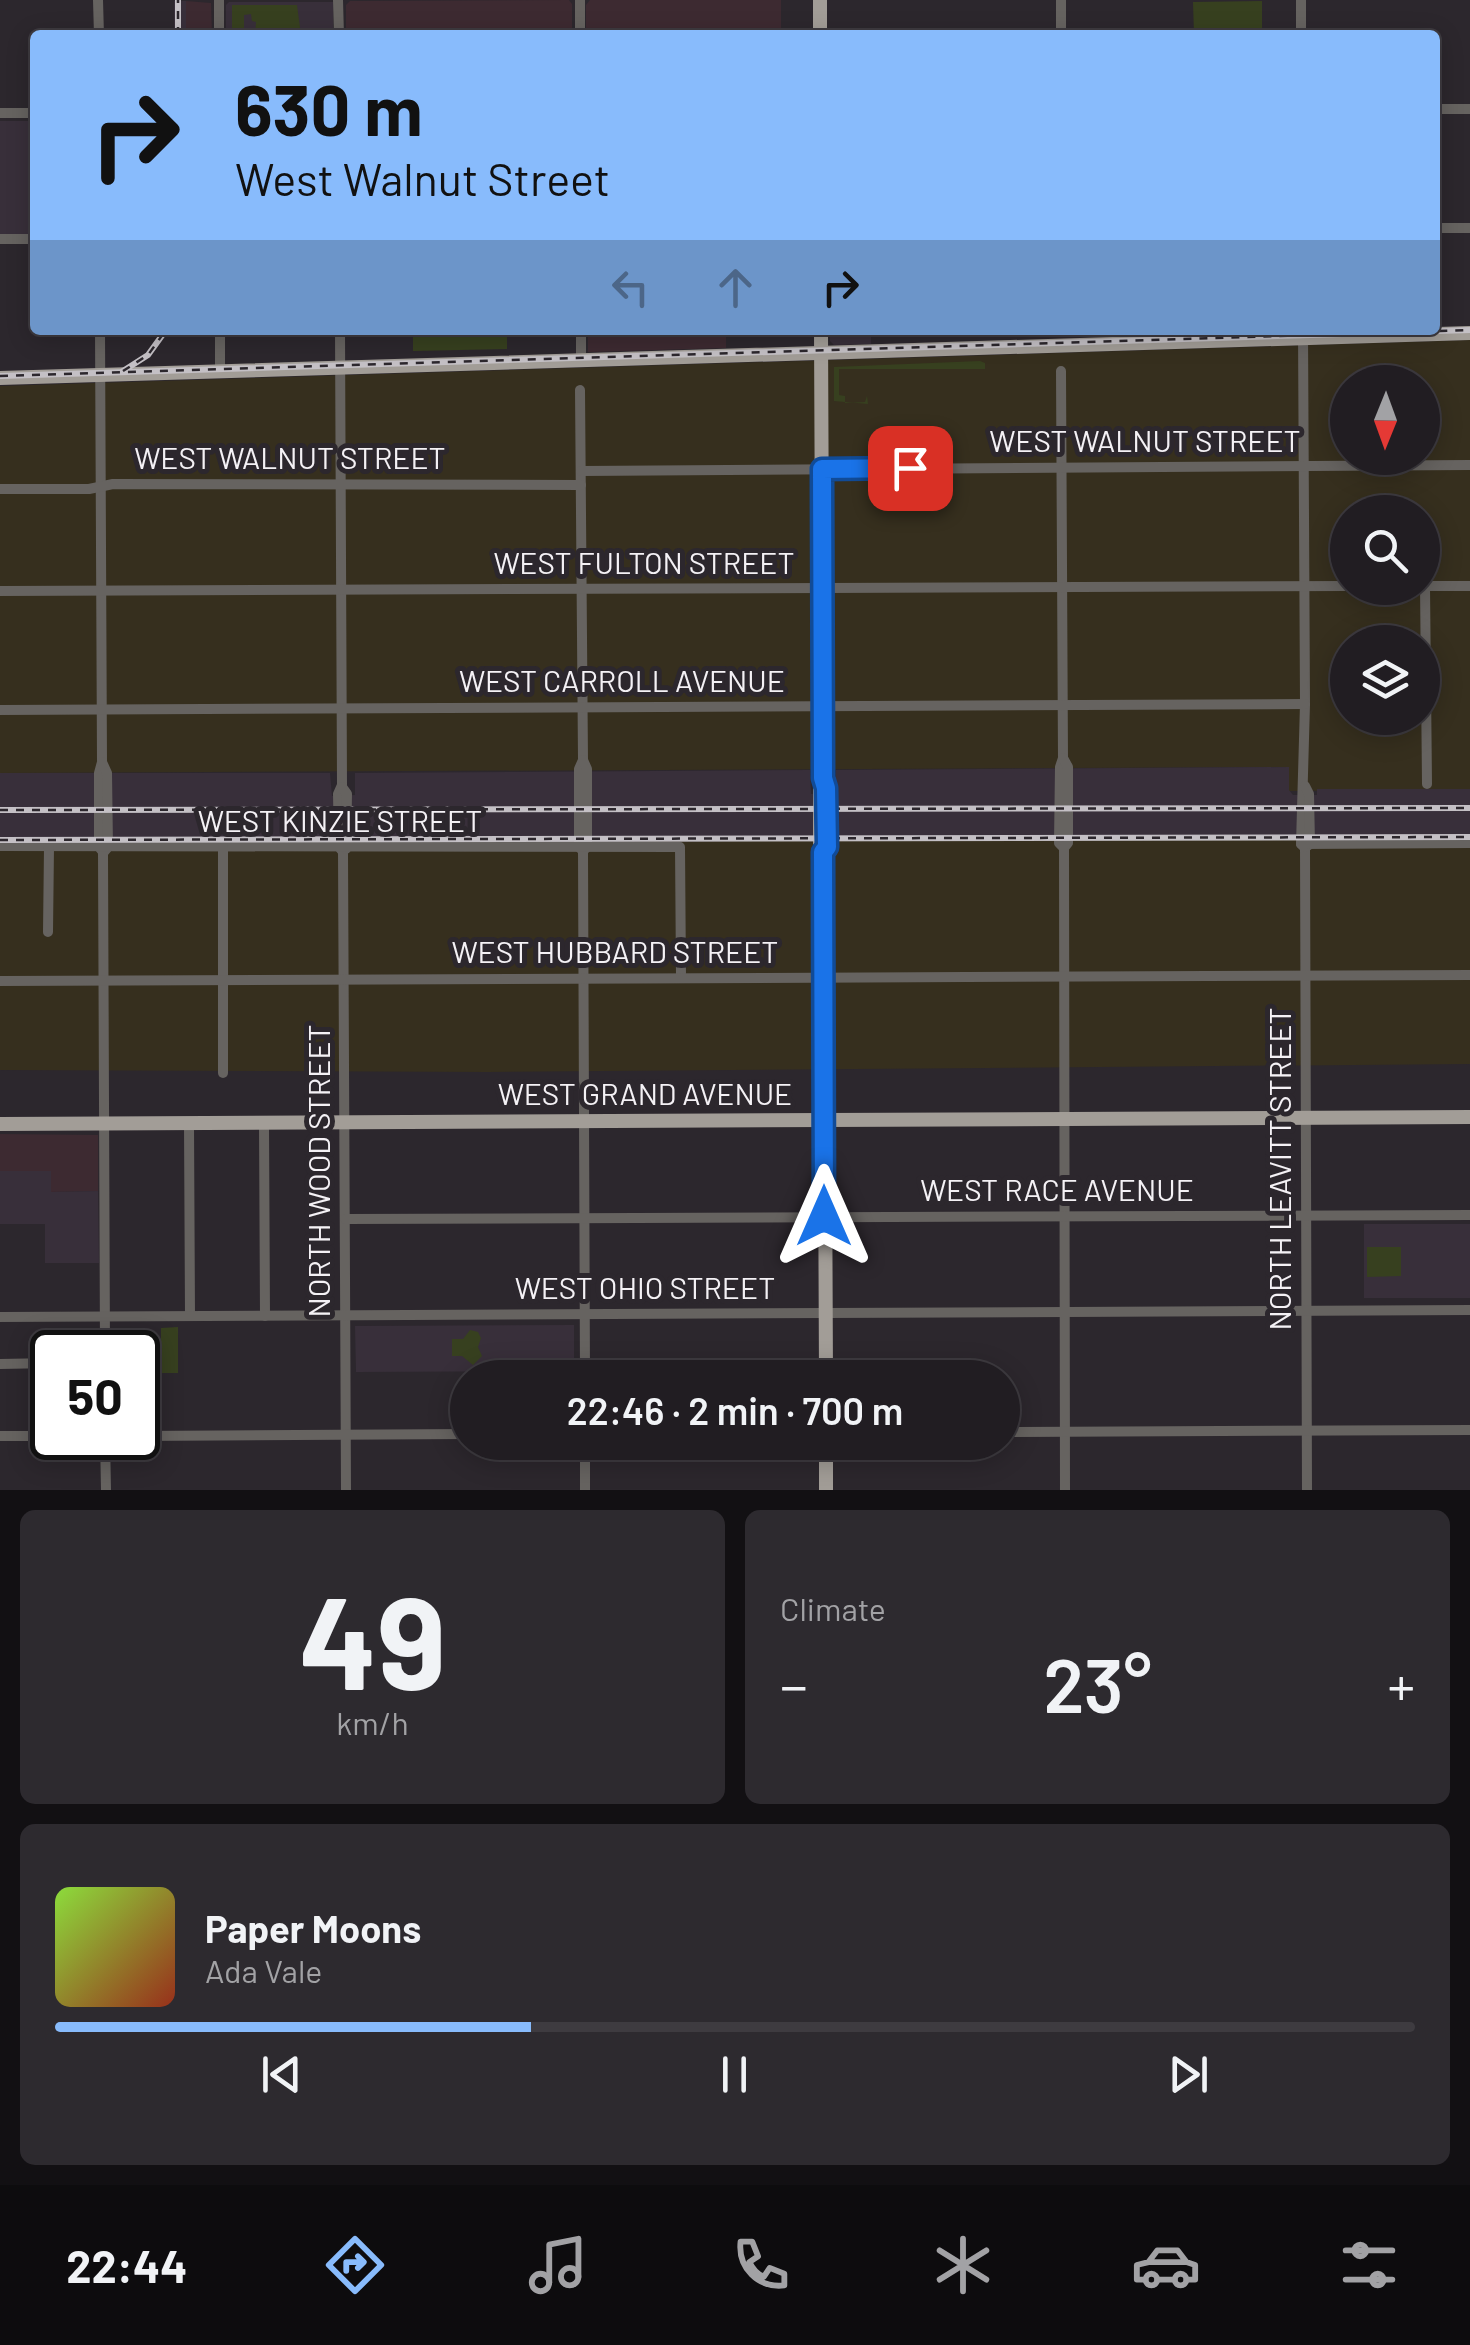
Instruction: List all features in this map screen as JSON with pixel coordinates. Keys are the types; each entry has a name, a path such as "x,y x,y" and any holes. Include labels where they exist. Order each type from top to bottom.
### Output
{"main road":[{"path":"820,0 820,30"},
{"path":"1440,332 1470,332"},
{"path":"821,335 820,846 826,1360"},
{"path":"0,378 1278,335"},
{"name":"WEST GRAND AVENUE","path":"0,1124 1470,1117"},
{"path":"826,1460 826,1490"}],"street":[{"path":"98,0 98,30"},
{"path":"218,0 219,30"},
{"path":"338,0 339,30"},
{"path":"580,0 580,30"},
{"path":"1061,0 1061,30"},
{"path":"1300,0 1301,30"},
{"path":"1440,109 1470,109"},
{"path":"0,114 30,113"},
{"path":"1440,228 1470,228"},
{"path":"0,239 30,239"},
{"path":"100,335 102,762 107,773 103,849 104,1330"},
{"path":"220,335 220,372"},
{"name":"NORTH WOOD STREET","path":"340,335 342,786 346,794 346,1490"},
{"path":"581,335 581,360"},
{"name":"NORTH LEAVITT STREET","path":"1303,335 1305,786 1301,794 1305,845 1307,1490"},
{"path":"1062,371 1062,705 1063,758 1068,767 1068,842 1064,848 1065,1490"},
{"path":"580,390 585,1360"},
{"name":"WEST WALNUT STREET","path":"581,471 1470,465"},
{"name":"WEST WALNUT STREET","path":"0,489 581,485"},
{"name":"WEST FULTON STREET","path":"0,591 1330,586"},
{"path":"1440,586 1470,586"},
{"path":"1424,605 1427,784"},
{"name":"WEST CARROLL AVENUE","path":"0,710 1305,704"},
{"path":"1305,845 1470,842"},
{"name":"WEST KINZIE STREET","path":"0,846 680,847 681,978"},
{"path":"48,847 48,932"},
{"path":"223,847 224,1073"},
{"name":"WEST HUBBARD STREET","path":"0,981 1470,975"},
{"path":"189,1124 190,1316"},
{"path":"264,1124 265,1316"},
{"name":"WEST RACE AVENUE","path":"345,1219 1470,1214"},
{"name":"WEST OHIO STREET","path":"0,1317 1470,1310"},
{"path":"0,1364 30,1363"},
{"path":"1020,1432 1470,1430"},
{"path":"160,1436 450,1434"},
{"path":"0,1436 30,1436"},
{"path":"105,1460 106,1490"},
{"path":"584,1460 585,1490"}],"shaded area":[{"path":"569,0 572,30 346,30 346,5 350,1"},
{"path":"590,0 781,0 781,30 586,30 586,5"},
{"path":"174,1 186,1 186,30 174,30"},
{"path":"186,1 211,3 212,30 186,30"},
{"path":"333,2 333,30 226,30 226,5"},
{"path":"0,121 30,121 30,235 0,235"},
{"path":"588,335 726,335 726,348 588,352"},
{"path":"830,335 871,335 871,344 834,345"},
{"path":"1470,340 1470,789 1289,791 1288,767 0,773 0,386"},
{"path":"1289,767 1289,790 1293,795 1317,795 1317,789 1470,789 1470,839 0,843 0,773 330,773 332,796 355,795 355,773 810,770 811,794 835,794 836,770"},
{"path":"1470,839 1470,1064 488,1072 0,1070 0,843"},
{"path":"0,1134 98,1135 98,1191 51,1192 50,1171 0,1171"},
{"path":"0,1171 51,1171 51,1192 98,1191 99,1263 45,1263 45,1224 0,1224"},
{"path":"1364,1224 1470,1224 1470,1298 1364,1298"},
{"path":"574,1325 574,1360 450,1360 450,1371 356,1372 355,1326"}],"green space":[{"path":"1262,1 1262,30 1194,30 1193,2"},
{"path":"232,5 297,5 300,30 255,30 251,14 244,15 244,30 232,30"},
{"path":"413,335 507,335 507,349 413,351"},
{"path":"985,363 985,369 839,369 839,395 845,396 845,402 834,401 834,367"},
{"path":"1367,1247 1401,1247 1401,1276 1367,1277"},
{"path":"178,1327 178,1373 161,1373 161,1328"},
{"path":"470,1330 478,1332 482,1356 478,1360 452,1356 452,1339 463,1339"}],"railway":[{"path":"178,0 178,30"},
{"path":"1440,331 1470,330"},
{"path":"123,371 148,355 162,335"},
{"path":"0,376 1310,335"},
{"path":"0,810 1470,808"},
{"path":"0,840 1470,837"}],"route":[{"path":"824,1216 823,852 827,847 823,778 822,469 910,468"}]}
